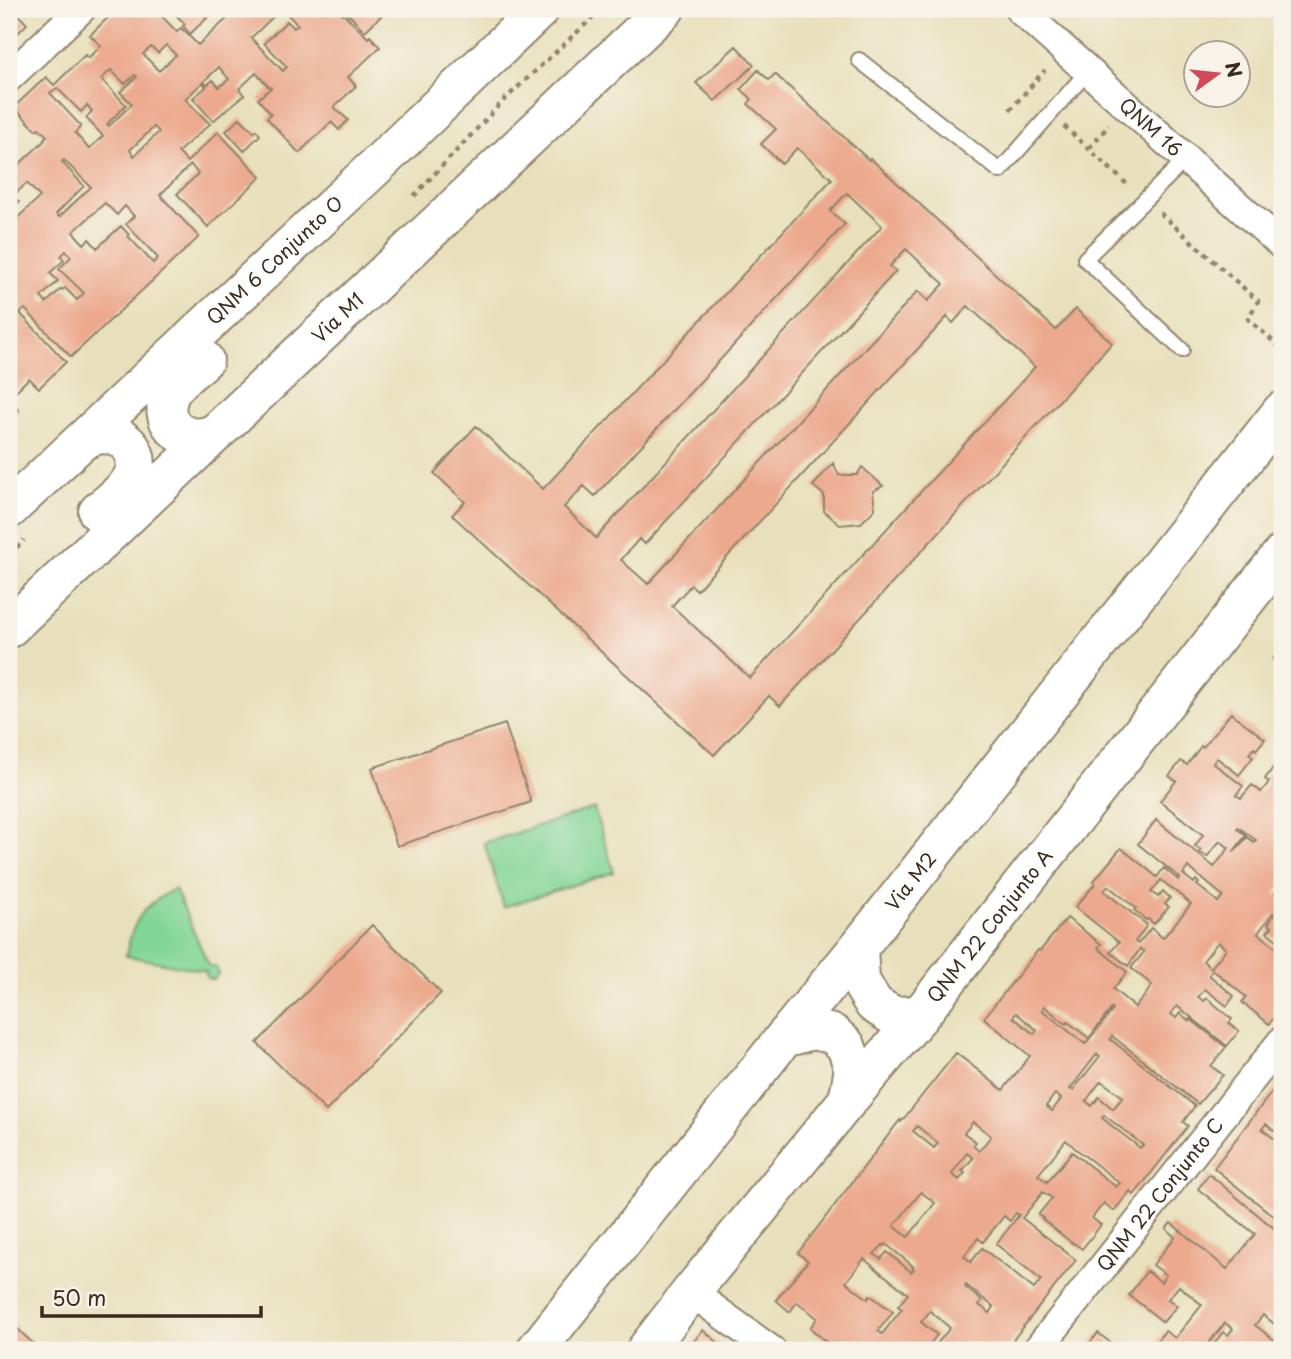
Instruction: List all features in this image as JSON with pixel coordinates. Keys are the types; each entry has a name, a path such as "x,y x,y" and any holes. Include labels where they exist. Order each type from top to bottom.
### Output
{"main road":[{"name":"QNM 6 Conjunto O","path":"19,523 83,441 540,9"},
{"name":"Via M1","path":"9,628 664,9"},
{"path":"215,433 197,439 180,433 173,427 166,410 170,391 334,238 373,169"},
{"name":"Via M2","path":"536,1350 1282,411"},
{"path":"9,594 122,490 134,474 133,453 128,444 120,438 101,433 83,441"},
{"name":"QNM 22 Conjunto A","path":"691,1292 920,1015 1282,554"},
{"path":"858,948 860,981 874,1004 892,1016 920,1015"},
{"path":"784,1038 813,1030 833,1034 846,1045 854,1069 848,1100"},
{"path":"646,1350 691,1292"}],"street":[{"path":"9,77 81,9"},
{"name":"QNM 16","path":"1019,9 1282,245"},
{"name":"QNM 22 Conjunto C","path":"1037,1350 1282,1041"},
{"path":"691,1292 771,1350"}],"lane":[{"path":"859,60 1000,171 1088,71"},
{"path":"1182,351 1085,259 1186,159"}],"path":[{"path":"411,199 503,101 601,9"},
{"path":"1010,110 1047,67"},
{"path":"1051,114 1258,301 1248,319 1282,349"},
{"path":"9,555 19,523"}],"green space":[{"path":"594,808 614,872 504,907 484,843"},
{"path":"175,889 209,966 216,967 219,973 214,979 209,979 206,971 126,956 132,933 141,915 155,901"}],"building":[{"path":"9,9 13,9 27,24 11,40 9,38"},
{"path":"117,9 155,9 177,32 181,28 198,45 230,16 223,9 281,9 251,38 283,71 287,67 264,43 287,21 294,28 298,25 282,9 340,9 342,14 380,47 348,77 356,86 334,107 348,120 339,130 331,122 299,153 267,118 271,114 258,99 272,87 256,73 239,89 244,95 213,121 193,98 206,87 204,82 207,85 213,80 219,87 229,79 219,67 185,99 210,124 178,152 187,162 218,132 261,177 208,227 177,194 198,174 191,165 186,169 160,195 199,237 71,357 25,309 20,313 66,362 39,388 29,378 9,398 9,356 12,353 9,350 9,320 13,316 9,311 9,265 12,262 9,259 9,213 15,220 40,197 27,183 13,196 19,202 9,212 9,166 13,170 47,136 39,128 36,130 14,107 46,77 54,85 85,55 88,58 101,46 90,35","holes":["166,45 176,55 159,71 143,54 151,47 158,53","111,70 125,84 135,75 137,77 120,92 132,104 109,126 107,124 126,105 101,79","57,88 81,112 87,105 92,111 86,118 103,136 89,149 75,133 81,126 50,93","154,127 159,132 134,156 130,150","64,160 91,187 59,217 56,214 84,186 62,162","105,203 117,215 125,206 134,216 126,224 158,258 153,263 121,226 97,248 89,239 84,244 73,232","66,251 71,257 59,269 84,293 77,300 65,288 61,289 46,303 41,297 58,281 50,273 64,260 61,256"]},
{"path":"170,9 213,9 190,34 183,26 185,24"},
{"path":"343,9 374,9 381,16 365,31"},
{"path":"736,46 754,65 715,101 696,83"},
{"path":"758,70 769,80 775,74 1056,330 1076,309 1112,343 780,706 769,696 714,755 452,515 465,502 434,473 476,426 543,489 832,179 797,148 782,164 761,144 776,129 748,104 752,99 741,89","holes":["847,193 882,226 596,538 564,507 584,486 595,496 845,224 830,211","906,249 944,284 928,301 918,291 648,584 621,560 639,539 645,544 896,271 890,266","968,306 1035,367 750,678 672,606 691,585 697,590 947,317 953,323"]},
{"path":"240,118 260,135 244,151 226,131"},
{"path":"9,400 19,410 9,420"},
{"path":"833,463 839,475 857,475 862,467 883,486 873,491 875,509 861,523 840,525 824,511 824,495 813,486"},
{"path":"1282,648 1282,666 1273,659"},
{"path":"1231,713 1265,739 1249,754 1253,757 1239,775 1217,758 1213,763 1243,786 1236,795 1241,798 1252,785 1261,792 1269,782 1265,779 1282,755 1282,884 1275,893 1282,898 1282,944 1267,932 1272,927 1268,924 1275,914 1273,913 1258,933 1282,952 1282,1007 1269,1024 1242,1002 1246,997 1213,970 1209,975 1234,996 1227,1006 1205,989 1198,997 1204,1001 1207,998 1232,1019 1229,1023 1239,1031 1227,1046 1177,1006 1171,1014 1176,1018 1180,1013 1189,1021 1190,1019 1226,1047 1211,1066 1223,1075 1198,1104 1112,1036 1110,1039 1195,1106 1183,1122 1188,1126 1134,1195 1130,1191 1114,1211 1104,1203 1092,1218 1101,1225 1082,1249 1038,1215 1052,1198 1043,1192 1022,1218 1076,1260 1005,1350 932,1350 950,1328 930,1311 921,1322 937,1335 925,1350 836,1350 810,1328 817,1318 797,1302 790,1312 776,1300 808,1261 798,1253 900,1120 901,1122 956,1053 1003,1090 1030,1056 984,1018 1067,918 1101,944 1098,948 1127,972 1113,989 1135,1007 1144,997 1152,985 1131,968 1144,952 1140,949 1128,966 1110,952 1119,942 1075,907 1121,848 1157,877 1164,868 1178,880 1180,878 1138,844 1156,820 1214,867 1229,848 1220,841 1207,857 1199,852 1201,850 1195,846 1203,835 1160,801 1176,781 1169,776 1181,761 1187,765 1201,746 1203,747","holes":["1238,827 1256,840 1254,842 1247,837 1234,851 1246,835 1237,829","1188,867 1223,896 1218,902 1197,885 1199,883 1196,880 1194,883 1183,874","1161,880 1191,904 1163,938 1151,928 1138,944 1135,942 1147,925 1104,891 1108,886 1154,924 1169,907 1165,904 1170,898 1163,891 1158,897 1151,892","1218,942 1226,949 1211,968 1203,961","1044,1006 1089,1038 1112,1008 1085,1044 1042,1010","1016,1013 1037,1030 1034,1034 1013,1017","1097,1054 1100,1056 1073,1090 1070,1089","1101,1081 1123,1097 1113,1109 1099,1097 1092,1106 1086,1101","1055,1094 1061,1099 1052,1111 1046,1106","1104,1115 1143,1145 1140,1148 1102,1118","973,1122 991,1136 979,1151 973,1146 976,1142 964,1133","917,1126 938,1143 934,1148 913,1131","1066,1140 1120,1183 1116,1187 1072,1152 1047,1182 1038,1175","967,1153 973,1158 962,1171 965,1173 959,1180 952,1174","921,1192 935,1203 908,1237 894,1226","1016,1213 1019,1215 996,1244 1041,1280 1034,1289 982,1248 971,1262 964,1256 978,1238 983,1242 1004,1216 1010,1221","886,1244 914,1269 911,1272 887,1252 881,1259 874,1254","864,1259 908,1294 898,1306 902,1309 882,1334 878,1331 893,1312 870,1295 868,1299 846,1282","966,1285 994,1307 990,1313 979,1305 982,1301 965,1287"]},
{"path":"505,724 531,802 397,846 372,768"},
{"path":"372,925 441,993 326,1111 257,1043"},
{"path":"1282,1071 1282,1137 1266,1124 1262,1129 1282,1145 1282,1223 1214,1168 1277,1085 1273,1082"},
{"path":"1209,1174 1282,1235 1282,1330 1263,1315 1255,1325 1282,1346 1282,1350 1209,1350 1223,1332 1228,1335 1233,1329 1225,1323 1203,1350 1149,1350 1165,1331 1175,1338 1202,1305 1179,1286 1168,1299 1177,1306 1163,1322 1129,1295 1147,1271 1161,1282 1166,1275 1153,1265 1175,1237 1166,1229 1171,1223 1227,1269 1255,1234 1198,1189"},
{"path":"9,1321 40,1350 9,1350"},
{"path":"703,1330 722,1346 719,1350 687,1350"},
{"path":"1098,1333 1120,1350 1084,1350"}]}
